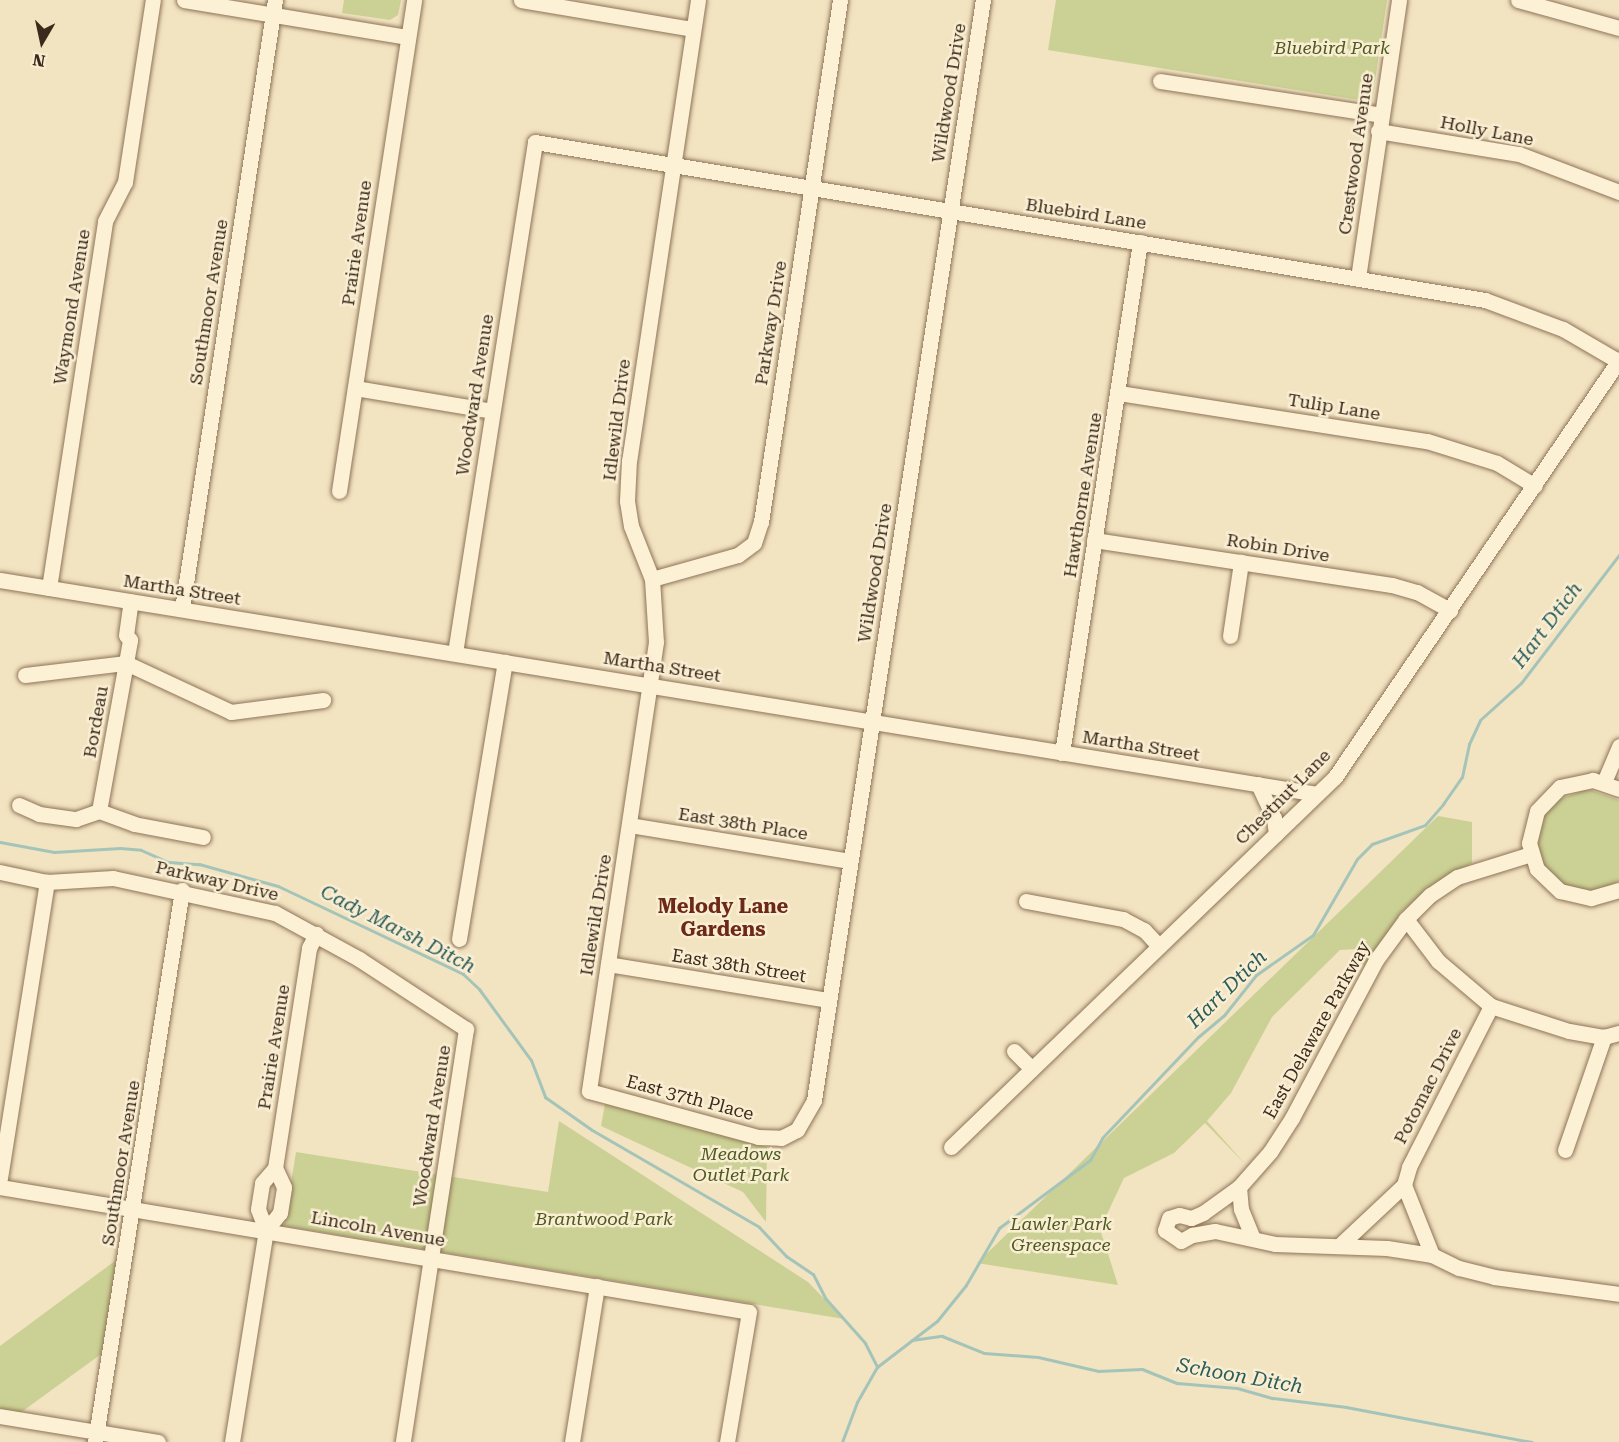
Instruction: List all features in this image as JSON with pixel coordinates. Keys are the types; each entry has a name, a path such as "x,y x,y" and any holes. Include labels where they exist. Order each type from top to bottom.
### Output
{"street":[{"name":"Waymond Avenue","path":"49,588 105,221 125,182 153,0"},
{"path":"184,0 274,7 408,37"},
{"name":"Prairie Avenue","path":"339,491 414,0"},
{"path":"521,0 693,29"},
{"name":"Idlewild Drive","path":"589,1091 652,685 656,632 652,579 631,526 629,460 698,0"},
{"name":"Parkway Drive","path":"652,579 738,555 754,543 761,522 840,0"},
{"name":"Wildwood Drive","path":"781,1138 797,1130 814,1100 982,0"},
{"name":"Crestwood Avenue","path":"1358,278 1399,0"},
{"path":"1518,0 1619,28"},
{"name":"Southmoor Avenue","path":"182,609 274,7"},
{"path":"1160,81 1381,115"},
{"name":"Holly Lane","path":"1378,131 1519,154 1619,192"},
{"name":"Bluebird Lane","path":"535,142 1485,300 1563,329 1619,361"},
{"name":"Woodward Avenue","path":"455,653 535,142"},
{"name":"Hawthorne Avenue","path":"1062,753 1119,393 1140,242"},
{"name":"Chestnut Lane","path":"951,1147 1317,794 1351,755 1619,361"},
{"path":"355,388 492,411"},
{"name":"Tulip Lane","path":"1119,393 1427,441 1497,463 1535,486"},
{"name":"Robin Drive","path":"1094,540 1392,585 1417,592 1450,610"},
{"path":"1230,636 1241,562"},
{"name":"Martha Street","path":"0,580 1317,794"},
{"name":"Bordeau","path":"99,811 130,639 136,637 136,602"},
{"path":"459,939 505,662"},
{"path":"25,675 126,663 231,712 323,700"},
{"path":"1604,782 1619,746"},
{"path":"1619,789 1604,782 1570,783 1543,801 1530,832 1531,854 1547,882 1560,891 1591,898 1619,890"},
{"path":"1258,784 1274,818 1276,834"},
{"path":"19,805 39,814 66,818 83,818 99,811 134,824 203,837"},
{"name":"East 38th Place","path":"630,825 850,861"},
{"name":"East Delaware Parkway","path":"1252,1236 1215,1231 1192,1235 1181,1241 1165,1230 1169,1218 1179,1215 1191,1218 1203,1213 1239,1187 1292,1118 1376,960 1406,919 1430,895 1457,877 1531,854"},
{"name":"Parkway Drive","path":"0,872 47,882 113,878 182,890 274,913 316,934 466,1029"},
{"path":"0,1179 47,882"},
{"name":"Southmoor Avenue","path":"96,1437 134,1209 182,890"},
{"path":"1026,901 1123,919 1144,930 1159,946"},
{"path":"1406,919 1438,961 1491,1006 1528,1021 1611,1035 1565,1150"},
{"name":"Prairie Avenue","path":"232,1442 266,1230 258,1209 262,1183 275,1168 309,948 316,934"},
{"name":"East 38th Street","path":"608,964 829,1000"},
{"name":"Potomac Drive","path":"1340,1245 1404,1185 1409,1167 1491,1006"},
{"name":"Woodward Avenue","path":"403,1442 466,1029"},
{"path":"1014,1051 1032,1069"},
{"name":"East 37th Place","path":"589,1091 758,1137 781,1138"},
{"name":"Prairie Avenue","path":"266,1230 280,1213 284,1187 275,1168"},
{"path":"1404,1185 1432,1255"},
{"name":"Lincoln Avenue","path":"0,1187 749,1312 727,1442"},
{"path":"1239,1187 1241,1209 1252,1236 1275,1244 1340,1245 1432,1255 1459,1268 1494,1277 1619,1294"},
{"path":"572,1442 597,1286"},
{"path":"0,1416 96,1437 158,1442"}],"green space":[{"path":"344,0 401,0 398,15 390,20 342,13"},
{"name":"Bluebird Park","path":"1056,0 1387,0 1372,102 1048,50"},
{"path":"1587,789 1619,800 1619,881 1602,890 1584,892 1567,888 1542,864 1537,847 1544,814 1555,801"},
{"name":"Lawler Park Greenspace","path":"1438,816 1472,822 1472,863 1428,889 1401,912 1364,969 1363,954 1357,949 1340,950 1272,1017 1231,1093 1207,1121 1246,1165 1205,1123 1174,1153 1124,1178 1100,1229 1118,1285 977,1263"},
{"name":"Meadows Outlet Park","path":"605,1104 767,1147 766,1222 743,1192 601,1126"},
{"name":"Brantwood Park","path":"559,1121 808,1282 844,1319 284,1226 296,1152 548,1192"},
{"path":"119,1258 104,1352 20,1413 0,1410 0,1346"}],"waterway":[{"name":"Hart Dtich","path":"842,1442 857,1402 877,1367 937,1321 966,1285 999,1228 1090,1160 1102,1138 1198,1037 1225,1014 1256,975 1313,935 1357,859 1372,844 1425,825 1462,777 1469,744 1480,720 1521,683 1619,555"},
{"name":"Cady Marsh Ditch","path":"0,842 54,852 120,848 141,850 168,862 199,864 278,886 463,974 479,989 531,1060 545,1097 592,1130 759,1227 786,1256 813,1274 826,1299 865,1343 877,1367"},
{"name":"Schoon Ditch","path":"912,1340 942,1336 984,1353 1038,1357 1098,1371 1142,1369 1177,1383 1237,1388 1273,1398 1346,1407 1532,1442"}],"district":[{"name":"Melody Lane Gardens","path":"723,918"}]}
